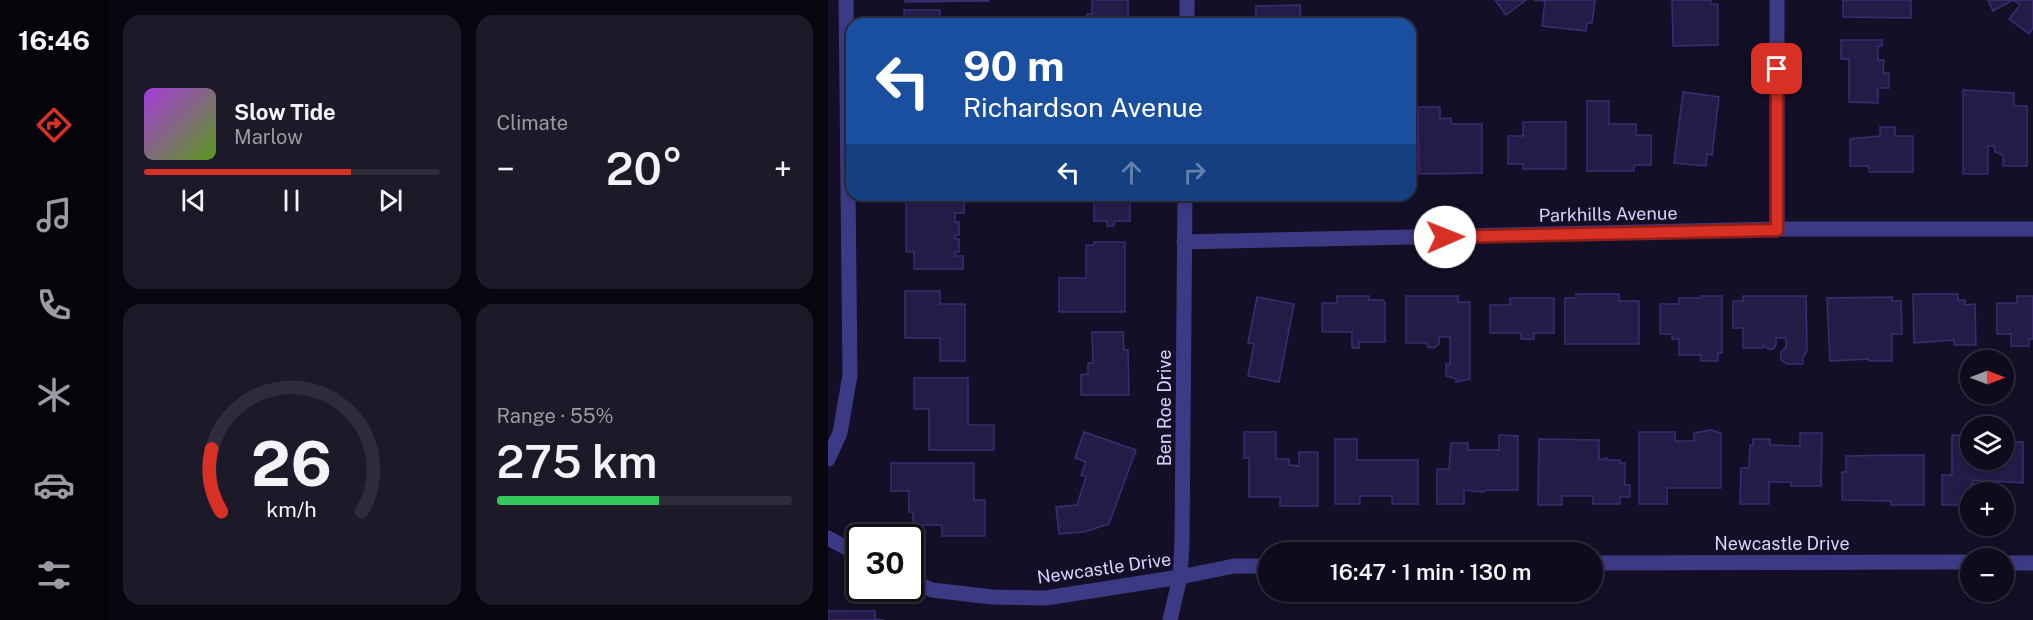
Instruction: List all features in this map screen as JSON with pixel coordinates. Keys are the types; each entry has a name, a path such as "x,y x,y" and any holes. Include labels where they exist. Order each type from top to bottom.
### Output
{"street":[{"path":"846,0 846,18"},
{"path":"1187,0 1187,18"},
{"path":"1777,0 1777,230"},
{"path":"828,459 840,433 849,375 848,201"},
{"name":"Ben Roe Drive","path":"1170,620 1180,577 1185,201"},
{"name":"Parkhills Avenue","path":"1184,243 1777,230 2033,229"},
{"path":"828,538 846,548"},
{"name":"Newcastle Drive","path":"1603,563 1960,562"},
{"path":"2014,562 2033,562"},
{"name":"Newcastle Drive","path":"924,586 932,590 992,597 1047,598 1234,566 1258,566"}],"building":[{"path":"905,0 989,0 989,1 905,2"},
{"path":"1092,0 1128,0 1128,18 1087,18 1087,14 1092,14"},
{"path":"1495,0 1526,0 1506,15"},
{"path":"1534,0 1595,0 1592,23 1587,23 1586,31 1542,26 1545,1"},
{"path":"1672,0 1711,0 1711,4 1718,4 1718,45 1673,46"},
{"path":"1843,0 1911,0 1911,18 1843,17"},
{"path":"1988,0 2013,0 1993,11"},
{"path":"2013,0 2033,0 2033,28 2029,34 2009,19 2020,5"},
{"path":"1300,5 1301,18 1256,18 1256,6"},
{"path":"904,10 940,10 940,18 904,18"},
{"path":"1841,40 1882,40 1882,46 1878,46 1878,60 1884,60 1883,73 1889,73 1889,88 1878,88 1878,103 1849,102 1849,59 1841,59"},
{"path":"1963,90 2014,93 2014,106 2027,106 2027,166 2003,166 2003,155 1995,152 1994,146 1988,146 1988,174 1963,174"},
{"path":"1683,92 1719,97 1712,155 1707,154 1706,166 1674,163"},
{"path":"1587,101 1609,101 1609,124 1636,124 1636,135 1651,135 1651,165 1634,165 1634,171 1587,171"},
{"path":"1418,107 1440,107 1440,119 1451,118 1451,124 1482,124 1482,173 1419,174"},
{"path":"1523,122 1566,122 1566,169 1523,169 1523,164 1508,164 1508,136 1523,136"},
{"path":"1880,127 1895,127 1895,136 1913,136 1913,172 1869,172 1869,166 1850,166 1850,139 1880,136"},
{"path":"906,201 964,201 964,213 955,213 955,222 959,222 959,235 955,235 955,239 959,239 959,252 955,252 955,256 963,256 963,269 914,269 914,252 906,252"},
{"path":"1094,201 1130,201 1130,221 1114,221 1114,226 1107,226 1107,221 1094,221"},
{"path":"1094,242 1125,242 1125,312 1059,312 1059,278 1086,278 1086,245 1094,245"},
{"path":"905,291 940,291 940,304 965,304 965,361 940,361 940,338 905,338"},
{"path":"1576,294 1619,294 1619,301 1639,301 1639,344 1565,344 1565,298 1576,298"},
{"path":"1913,294 1958,294 1958,300 1965,300 1965,305 1975,304 1976,345 1954,345 1954,340 1914,343"},
{"path":"1337,296 1369,296 1369,300 1383,300 1385,303 1385,342 1359,342 1359,348 1352,348 1352,332 1322,332 1322,303 1337,303"},
{"path":"1406,296 1458,296 1458,302 1470,302 1470,379 1456,382 1456,379 1446,376 1446,364 1450,364 1450,337 1439,337 1439,344 1434,348 1428,347 1426,343 1406,343"},
{"path":"1701,296 1722,296 1722,353 1718,353 1718,361 1701,361 1701,355 1679,355 1679,339 1672,339 1672,334 1660,334 1660,304 1679,304 1679,298 1701,298"},
{"path":"1743,296 1806,296 1807,351 1803,357 1803,364 1787,364 1781,360 1781,352 1786,347 1786,338 1776,338 1776,345 1773,349 1768,349 1763,345 1763,348 1743,348 1743,328 1733,328 1733,301 1743,301"},
{"path":"2017,296 2033,296 2033,339 2029,339 2029,346 2011,346 2011,334 1997,334 1997,303 2017,303"},
{"path":"1257,297 1294,304 1279,382 1248,376 1254,344 1248,343"},
{"path":"1892,297 1892,301 1901,301 1902,334 1892,334 1892,361 1869,361 1869,359 1830,361 1827,298"},
{"path":"1510,298 1554,298 1554,333 1534,333 1534,339 1521,339 1521,333 1490,333 1490,305 1510,305"},
{"path":"1092,332 1123,332 1124,350 1128,350 1129,395 1081,395 1081,375 1088,374 1088,363 1093,363"},
{"path":"914,378 968,378 968,425 994,425 994,450 929,450 929,409 914,409"},
{"path":"1711,430 1721,433 1721,488 1667,488 1667,504 1639,504 1639,432 1675,432 1675,441 1694,441 1694,433"},
{"path":"1084,432 1136,450 1109,524 1084,532 1059,534 1056,507 1077,505 1086,477 1081,475 1086,462 1075,458"},
{"path":"1244,432 1276,432 1276,459 1289,459 1289,465 1299,466 1299,452 1318,452 1318,506 1280,506 1280,497 1249,497 1249,458 1244,458"},
{"path":"1800,433 1822,433 1821,486 1791,486 1791,482 1769,482 1769,504 1740,504 1741,468 1749,468 1750,445 1753,445 1753,439 1770,439 1770,445 1800,446"},
{"path":"1499,435 1518,436 1518,490 1483,492 1464,490 1464,504 1437,504 1437,469 1449,469 1451,443 1468,443 1468,450 1499,450"},
{"path":"1952,435 1960,435 1960,470 2014,470 2014,442 2023,442 2023,483 1973,480 1973,482 1960,482 1960,505 1942,505 1942,475 1952,475"},
{"path":"1335,439 1357,439 1357,460 1418,460 1418,504 1392,504 1392,496 1360,496 1360,504 1335,504"},
{"path":"1539,439 1599,440 1599,460 1607,458 1607,460 1620,460 1620,463 1625,463 1625,485 1630,485 1630,497 1620,497 1620,504 1593,504 1593,496 1562,496 1562,505 1538,505"},
{"path":"1924,455 1924,505 1891,505 1891,501 1842,500 1842,472 1846,472 1846,456"},
{"path":"891,463 974,463 974,500 985,500 985,536 942,536 942,525 913,524 913,512 909,512 909,491 891,491"},
{"path":"828,611 875,611 875,619 884,620 828,620"}],"route":[{"path":"1445,237 1777,230 1777,69"}]}
